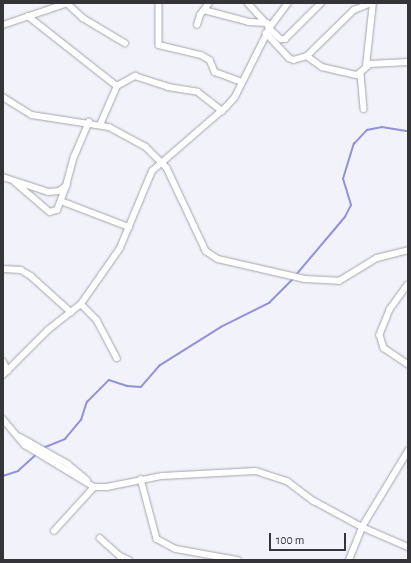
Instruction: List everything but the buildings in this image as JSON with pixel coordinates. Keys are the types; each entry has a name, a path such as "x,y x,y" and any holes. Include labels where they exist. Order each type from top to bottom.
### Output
{"street":[{"path":"3,25 57,5 67,3 83,18 125,44"},
{"path":"159,3 159,45 201,55 210,60 215,72 242,82"},
{"path":"197,25 209,3"},
{"path":"248,3 289,58 294,60 307,56 354,10 372,3 366,66 361,74 364,109"},
{"path":"3,375 48,330 81,304 112,262 129,227 144,187 152,171 222,111 235,97 268,28 288,3"},
{"path":"204,10 268,28 280,39 285,39 321,3"},
{"path":"28,16 117,86"},
{"path":"307,56 327,68 361,74"},
{"path":"366,66 408,62"},
{"path":"100,125 117,86 130,77 140,76 168,87 198,92 222,111"},
{"path":"3,97 18,108 42,118 89,122 100,125 146,147 167,168 206,251 228,263 305,279 339,281 377,258 408,250"},
{"path":"12,180 50,212 57,210 74,158 89,122"},
{"path":"3,177 49,192 59,191 66,186"},
{"path":"61,201 129,227"},
{"path":"3,269 21,270 31,276 70,312"},
{"path":"408,285 390,310 380,335 384,348 408,364"},
{"path":"81,304 97,320 117,358"},
{"path":"3,361 8,371"},
{"path":"3,419 12,432 46,455 64,471 94,487 106,487 162,476 256,471 271,474 362,527 408,546"},
{"path":"348,560 362,527 408,451"},
{"path":"46,455 68,464 94,487"},
{"path":"141,479 157,539 176,549 238,560"},
{"path":"54,531 94,487"},
{"path":"100,538 120,556 129,560"}],"waterway":[{"path":"296,275 345,217 351,205 343,179 354,144 367,130 382,127 408,131"},
{"path":"43,448 65,439 81,420 87,402 109,380 127,386 141,387 159,366 221,327 269,303 294,278"},
{"path":"3,476 18,471 36,455"}]}
